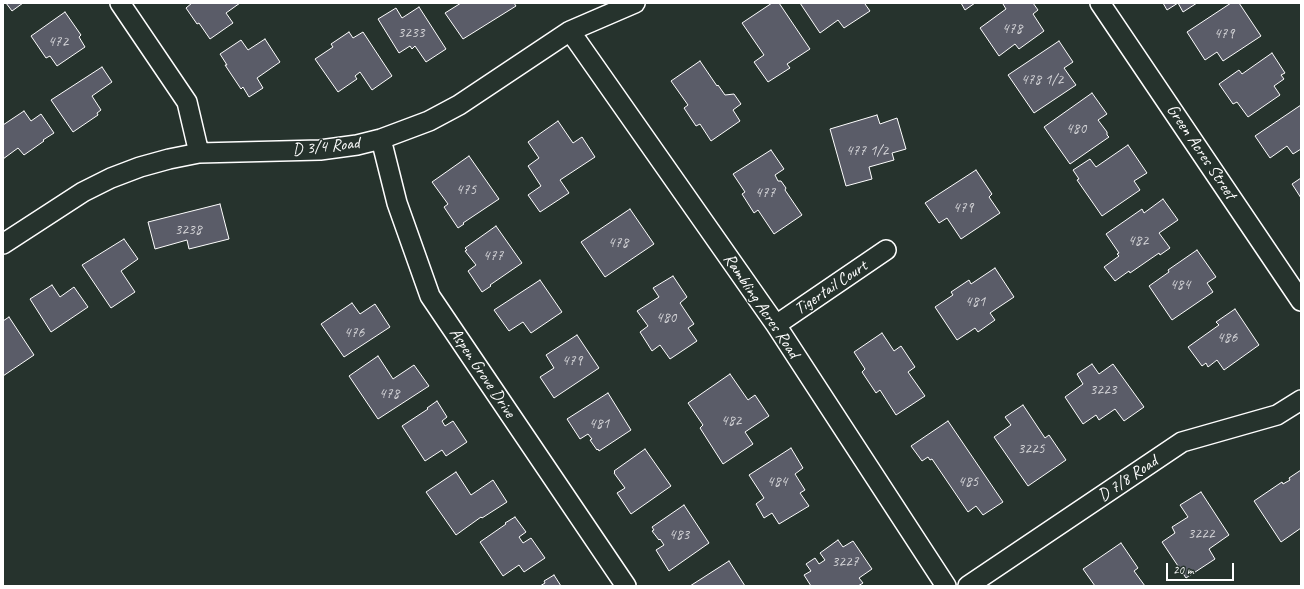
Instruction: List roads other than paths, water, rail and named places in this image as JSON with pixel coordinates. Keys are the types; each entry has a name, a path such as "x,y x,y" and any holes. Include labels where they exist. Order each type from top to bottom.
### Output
{"street":[{"path":"120,3 186,102 199,153"},
{"name":"D 3/4 Road","path":"3,244 83,192 111,178 140,167 199,153 320,150 357,145 381,139 429,122 459,105 570,31 635,3"},
{"name":"Green Acres Street","path":"1100,3 1301,301"},
{"name":"Rambling Acres Road","path":"570,31 776,325 946,586"},
{"name":"Aspen Grove Drive","path":"381,139 397,202 430,296 626,586"},
{"name":"Tigertail Court","path":"776,325 886,250"},
{"name":"D 7/8 Road","path":"968,586 1182,442 1277,415 1301,400"}]}
